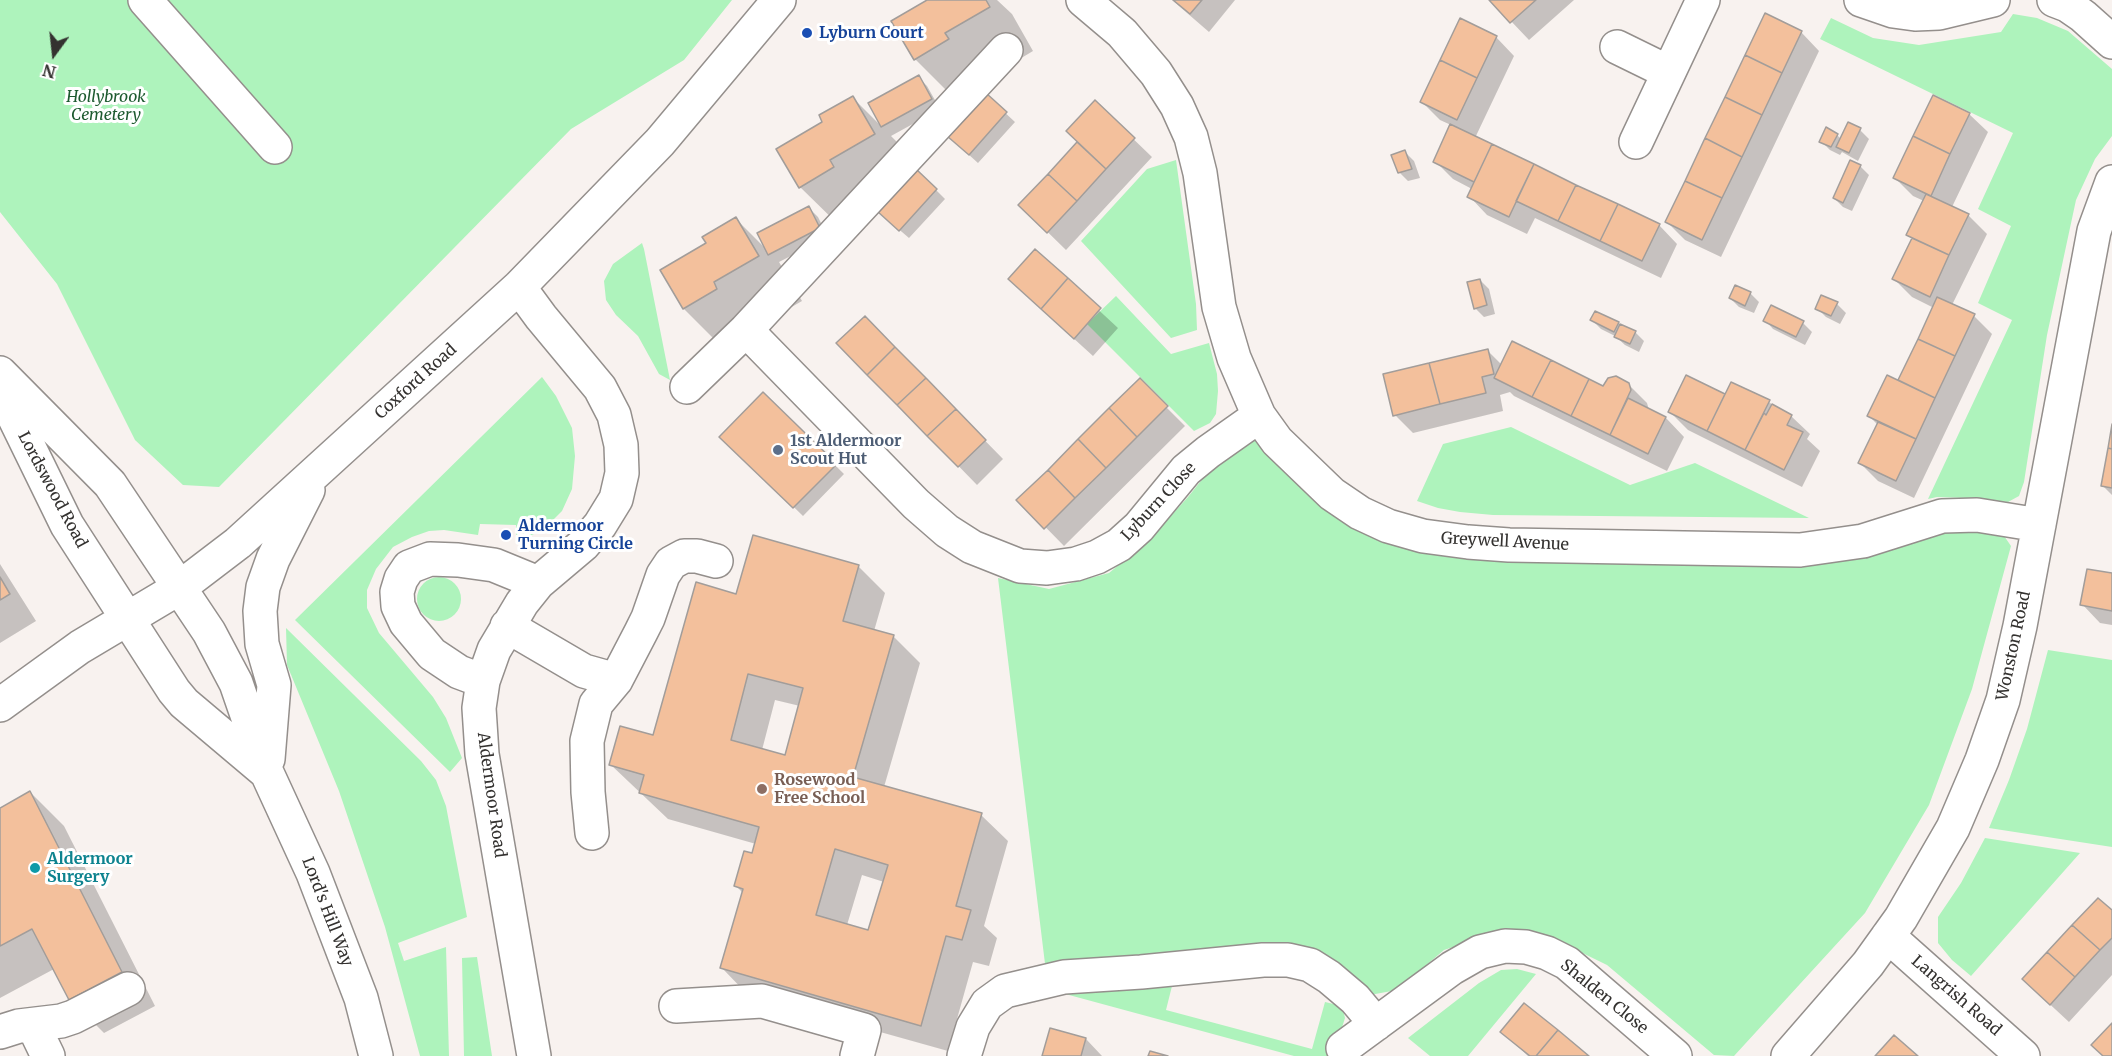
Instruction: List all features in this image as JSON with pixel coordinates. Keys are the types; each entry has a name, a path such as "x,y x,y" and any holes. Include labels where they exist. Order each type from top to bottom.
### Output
{"street":[{"path":"145,0 275,147"},
{"name":"Coxford Road","path":"0,705 57,663 179,588 238,543 519,287 660,142 780,0"},
{"name":"Greywell Avenue","path":"1083,0 1122,33 1156,73 1191,137 1200,173 1219,307 1234,358 1259,416 1277,441 1316,480 1360,513 1388,526 1423,536 1509,545 1800,550 1863,541 1942,516 1977,515 2039,525"},
{"path":"1636,142 1703,0"},
{"path":"1861,0 1893,11 1915,14 1939,13 1993,0"},
{"path":"2054,0 2084,16 2112,42"},
{"path":"1617,47 1668,72"},
{"path":"687,387 746,330 1006,50"},
{"name":"Wonston Road","path":"1788,1056 1868,964 1901,918 1953,828 1983,760 2003,700 2039,525 2092,240 2112,182"},
{"name":"Aldermoor Road","path":"519,287 600,388 614,415 621,445 622,473 616,499 600,525 583,545 538,583 507,626 494,650 483,681 479,708 482,754 534,1056"},
{"name":"Lyburn Close","path":"746,330 916,504 947,531 972,548 1020,566 1047,568 1076,564 1097,557 1119,545 1139,527 1186,470 1259,416"},
{"name":"Lordswood Road","path":"0,373 110,484 179,588"},
{"name":"Lordswood Road","path":"0,388 67,525 128,619"},
{"path":"267,773 274,685 262,645 260,611 263,588 273,559 317,471"},
{"path":"592,833 588,792 588,741 596,704 616,680 648,618 663,575 671,563 684,556 697,556 716,561"},
{"path":"483,681 459,672 432,654 406,623 398,606 397,592 401,579 409,567 430,560 458,560 494,565 538,583"},
{"name":"Lord's Hill Way","path":"179,588 209,632 236,683 267,773 314,873 361,998 376,1056"},
{"name":"Lord's Hill Way","path":"128,619 183,703 267,773"},
{"path":"507,626 584,671 616,680"},
{"name":"Langrish Road","path":"1888,936 2023,1056"},
{"name":"Shalden Close","path":"1343,1048 1452,968 1480,952 1505,946 1526,947 1547,953 1567,963 1675,1056"},
{"path":"964,1056 973,1027 987,1004 1005,991 1064,977 1263,960 1288,960 1310,965 1329,977 1355,999 1376,1024"},
{"path":"0,1032 7,1028 61,1021 73,1017 128,989"},
{"path":"676,1006 762,1001 864,1030 857,1056"},
{"path":"33,1024 48,1056"}],"green space":[{"name":"Hollybrook Cemetery","path":"0,0 732,0 684,60 571,129 219,487 183,485 135,440 57,284 0,212"},
{"path":"2013,14 2037,18 2068,31 2112,69 2112,136 2095,159 2076,200 2047,335 2024,482 2019,496 2008,502 1967,498 1928,499 2012,320 1978,303 2011,226 1978,209 2013,133 1820,39 1831,18 1873,38 1919,45 2001,32"},
{"path":"1176,160 1196,304 1197,330 1171,338 1081,241 1147,169"},
{"path":"642,243 670,380 659,374 638,336 616,315 606,300 604,281 613,264"},
{"path":"1116,296 1171,354 1209,343 1217,374 1218,391 1216,414 1210,423 1194,431 1087,324"},
{"path":"542,377 556,396 572,428 575,456 572,489 562,511 543,530 516,539 516,525 480,524 478,535 444,530 429,531 412,537 393,547 376,569 367,590 367,608 379,633 433,697 446,718 462,758 450,772 295,620"},
{"path":"1511,427 1630,485 1695,463 1809,518 1493,515 1438,508 1417,501 1443,444"},
{"path":"1249,433 1381,538 1807,562 1958,525 2000,530 2011,546 1972,689 1929,805 1865,913 1734,1056 1714,1055 1607,965 1562,943 1496,933 1444,950 1397,990 1370,995 1330,961 1046,972 998,578 1049,589 1109,573 1150,539 1188,497 1232,442"},
{"path":"439,577 454,584 461,599 454,614 439,621 424,614 417,599 424,584"},
{"path":"286,628 421,761 436,780 446,806 467,917 398,943 404,961 446,947 449,1056 420,1056 385,927 339,791 287,665"},
{"path":"2048,650 2112,660 2112,847 1989,828 2027,729"},
{"path":"1985,838 2080,853 1971,976 1952,960 1938,943 1938,917 1961,883"},
{"path":"477,957 492,1056 464,1056 462,958"},
{"path":"1517,969 1536,974 1468,1056 1430,1056 1408,1038 1479,983 1501,970"},
{"path":"1173,982 1166,1010 1312,1049 1325,1002 1342,1006 1345,1018 1333,1056 1294,1056 1058,992"}],"building":[{"path":"927,0 986,0 990,7 945,33 949,39 914,60 891,21"},
{"path":"1173,0 1202,0 1190,14"},
{"path":"1489,0 1536,0 1510,23"},
{"path":"1765,13 1802,31 1782,73 1745,55"},
{"path":"1460,18 1497,36 1477,78 1440,60"},
{"path":"1745,55 1782,73 1762,115 1725,97"},
{"path":"1440,60 1477,78 1457,120 1420,102"},
{"path":"919,75 932,99 881,127 868,103"},
{"path":"986,93 1007,112 969,155 947,136"},
{"path":"1933,95 1970,113 1950,154 1913,136"},
{"path":"853,96 875,134 830,160 834,167 799,188 776,149 822,122 819,115"},
{"path":"1725,97 1762,115 1742,157 1705,138"},
{"path":"1095,100 1135,138 1106,169 1066,131"},
{"path":"1848,122 1861,128 1849,153 1836,147"},
{"path":"1450,124 1492,144 1474,182 1433,162"},
{"path":"1826,127 1838,134 1831,147 1819,142"},
{"path":"1913,136 1950,154 1931,196 1893,178"},
{"path":"1705,138 1742,157 1722,198 1685,181"},
{"path":"1077,142 1106,169 1077,201 1048,174"},
{"path":"1492,144 1534,164 1509,217 1467,197"},
{"path":"1405,150 1412,169 1398,173 1391,155"},
{"path":"1850,160 1861,165 1843,203 1833,198"},
{"path":"1534,164 1576,185 1558,221 1516,201"},
{"path":"916,169 937,189 899,231 877,211"},
{"path":"1048,174 1077,201 1047,233 1018,205"},
{"path":"1685,181 1722,198 1702,240 1665,222"},
{"path":"1576,185 1618,204 1600,241 1558,221"},
{"path":"1926,194 1969,214 1949,255 1906,235"},
{"path":"1618,204 1660,224 1642,261 1600,241"},
{"path":"809,206 820,228 768,255 757,233"},
{"path":"736,217 759,256 714,282 717,289 683,309 660,270 706,243 702,237"},
{"path":"1912,238 1949,255 1930,297 1892,279"},
{"path":"1035,249 1068,278 1041,309 1008,279"},
{"path":"1068,278 1101,308 1074,339 1041,309"},
{"path":"1480,279 1487,305 1474,309 1467,282"},
{"path":"1735,285 1751,292 1745,306 1729,298"},
{"path":"1821,295 1838,302 1831,316 1815,309"},
{"path":"1937,297 1975,314 1955,356 1918,339"},
{"path":"1771,305 1804,321 1796,337 1763,321"},
{"path":"1595,311 1619,322 1614,332 1590,320"},
{"path":"865,316 895,347 867,375 836,343"},
{"path":"1620,324 1636,331 1630,344 1614,337"},
{"path":"1918,339 1955,356 1935,398 1898,380"},
{"path":"1512,341 1551,360 1532,397 1494,378"},
{"path":"895,347 926,378 897,405 867,375"},
{"path":"1488,349 1494,374 1482,377 1486,393 1440,404 1429,363"},
{"path":"1551,360 1589,379 1571,416 1532,397"},
{"path":"1429,363 1440,404 1393,416 1383,374"},
{"path":"1686,375 1725,394 1707,431 1668,412"},
{"path":"1887,375 1935,398 1916,439 1867,416"},
{"path":"1616,376 1629,383 1631,390 1610,435 1571,416 1589,379 1603,386 1608,378"},
{"path":"926,378 956,409 927,436 897,405"},
{"path":"1140,378 1168,406 1137,437 1109,408"},
{"path":"1731,382 1770,400 1745,450 1707,431"},
{"name":"1st Aldermoor Scout Hut","path":"763,392 837,464 793,508 719,437"},
{"path":"1628,398 1666,417 1648,454 1610,435"},
{"path":"1772,404 1792,415 1787,425 1803,432 1784,470 1745,450 1764,413 1766,415"},
{"path":"1109,408 1137,437 1106,468 1078,439"},
{"path":"956,409 986,440 958,467 927,436"},
{"path":"1878,422 1916,439 1896,481 1858,463"},
{"path":"2112,424 2112,449 2108,448"},
{"path":"1078,439 1106,468 1075,498 1048,470"},
{"path":"2108,448 2112,449 2112,488 2101,486"},
{"path":"1048,470 1075,498 1044,529 1016,500"},
{"path":"753,535 859,565 843,621 894,635 853,777 982,813 956,906 971,910 962,940 946,936 921,1026 720,968 743,889 734,886 744,851 752,853 759,827 639,793 644,775 609,765 620,726 653,735 696,582 736,594","holes":["748,674 803,688 785,755 731,740","835,849 888,865 868,930 816,915"]},
{"path":"2087,569 2112,573 2112,611 2080,605"},
{"path":"0,577 10,594 0,600"},
{"name":"Aldermoor Surgery","path":"30,791 122,972 69,1000 32,929 0,946 0,808"},
{"path":"2098,898 2112,910 2112,938 2100,950 2072,925"},
{"path":"2072,925 2100,950 2075,977 2047,952"},
{"path":"2047,952 2075,977 2050,1005 2022,979"},
{"path":"1524,1003 1558,1030 1536,1056 1530,1056 1500,1032"},
{"path":"2112,1023 2112,1056 2103,1056 2091,1045"},
{"path":"1050,1028 1086,1038 1081,1056 1042,1056"},
{"path":"1558,1030 1589,1056 1536,1056"},
{"path":"1894,1035 1918,1056 1875,1056"},
{"path":"1150,1051 1168,1056 1148,1056"}],"place":[{"name":"Lyburn Court","path":"807,33"},
{"name":"1st Aldermoor Scout Hut","path":"778,450"},
{"name":"Aldermoor Turning Circle","path":"506,535"},
{"name":"Rosewood Free School","path":"762,789"},
{"name":"Aldermoor Surgery","path":"35,868"}]}
